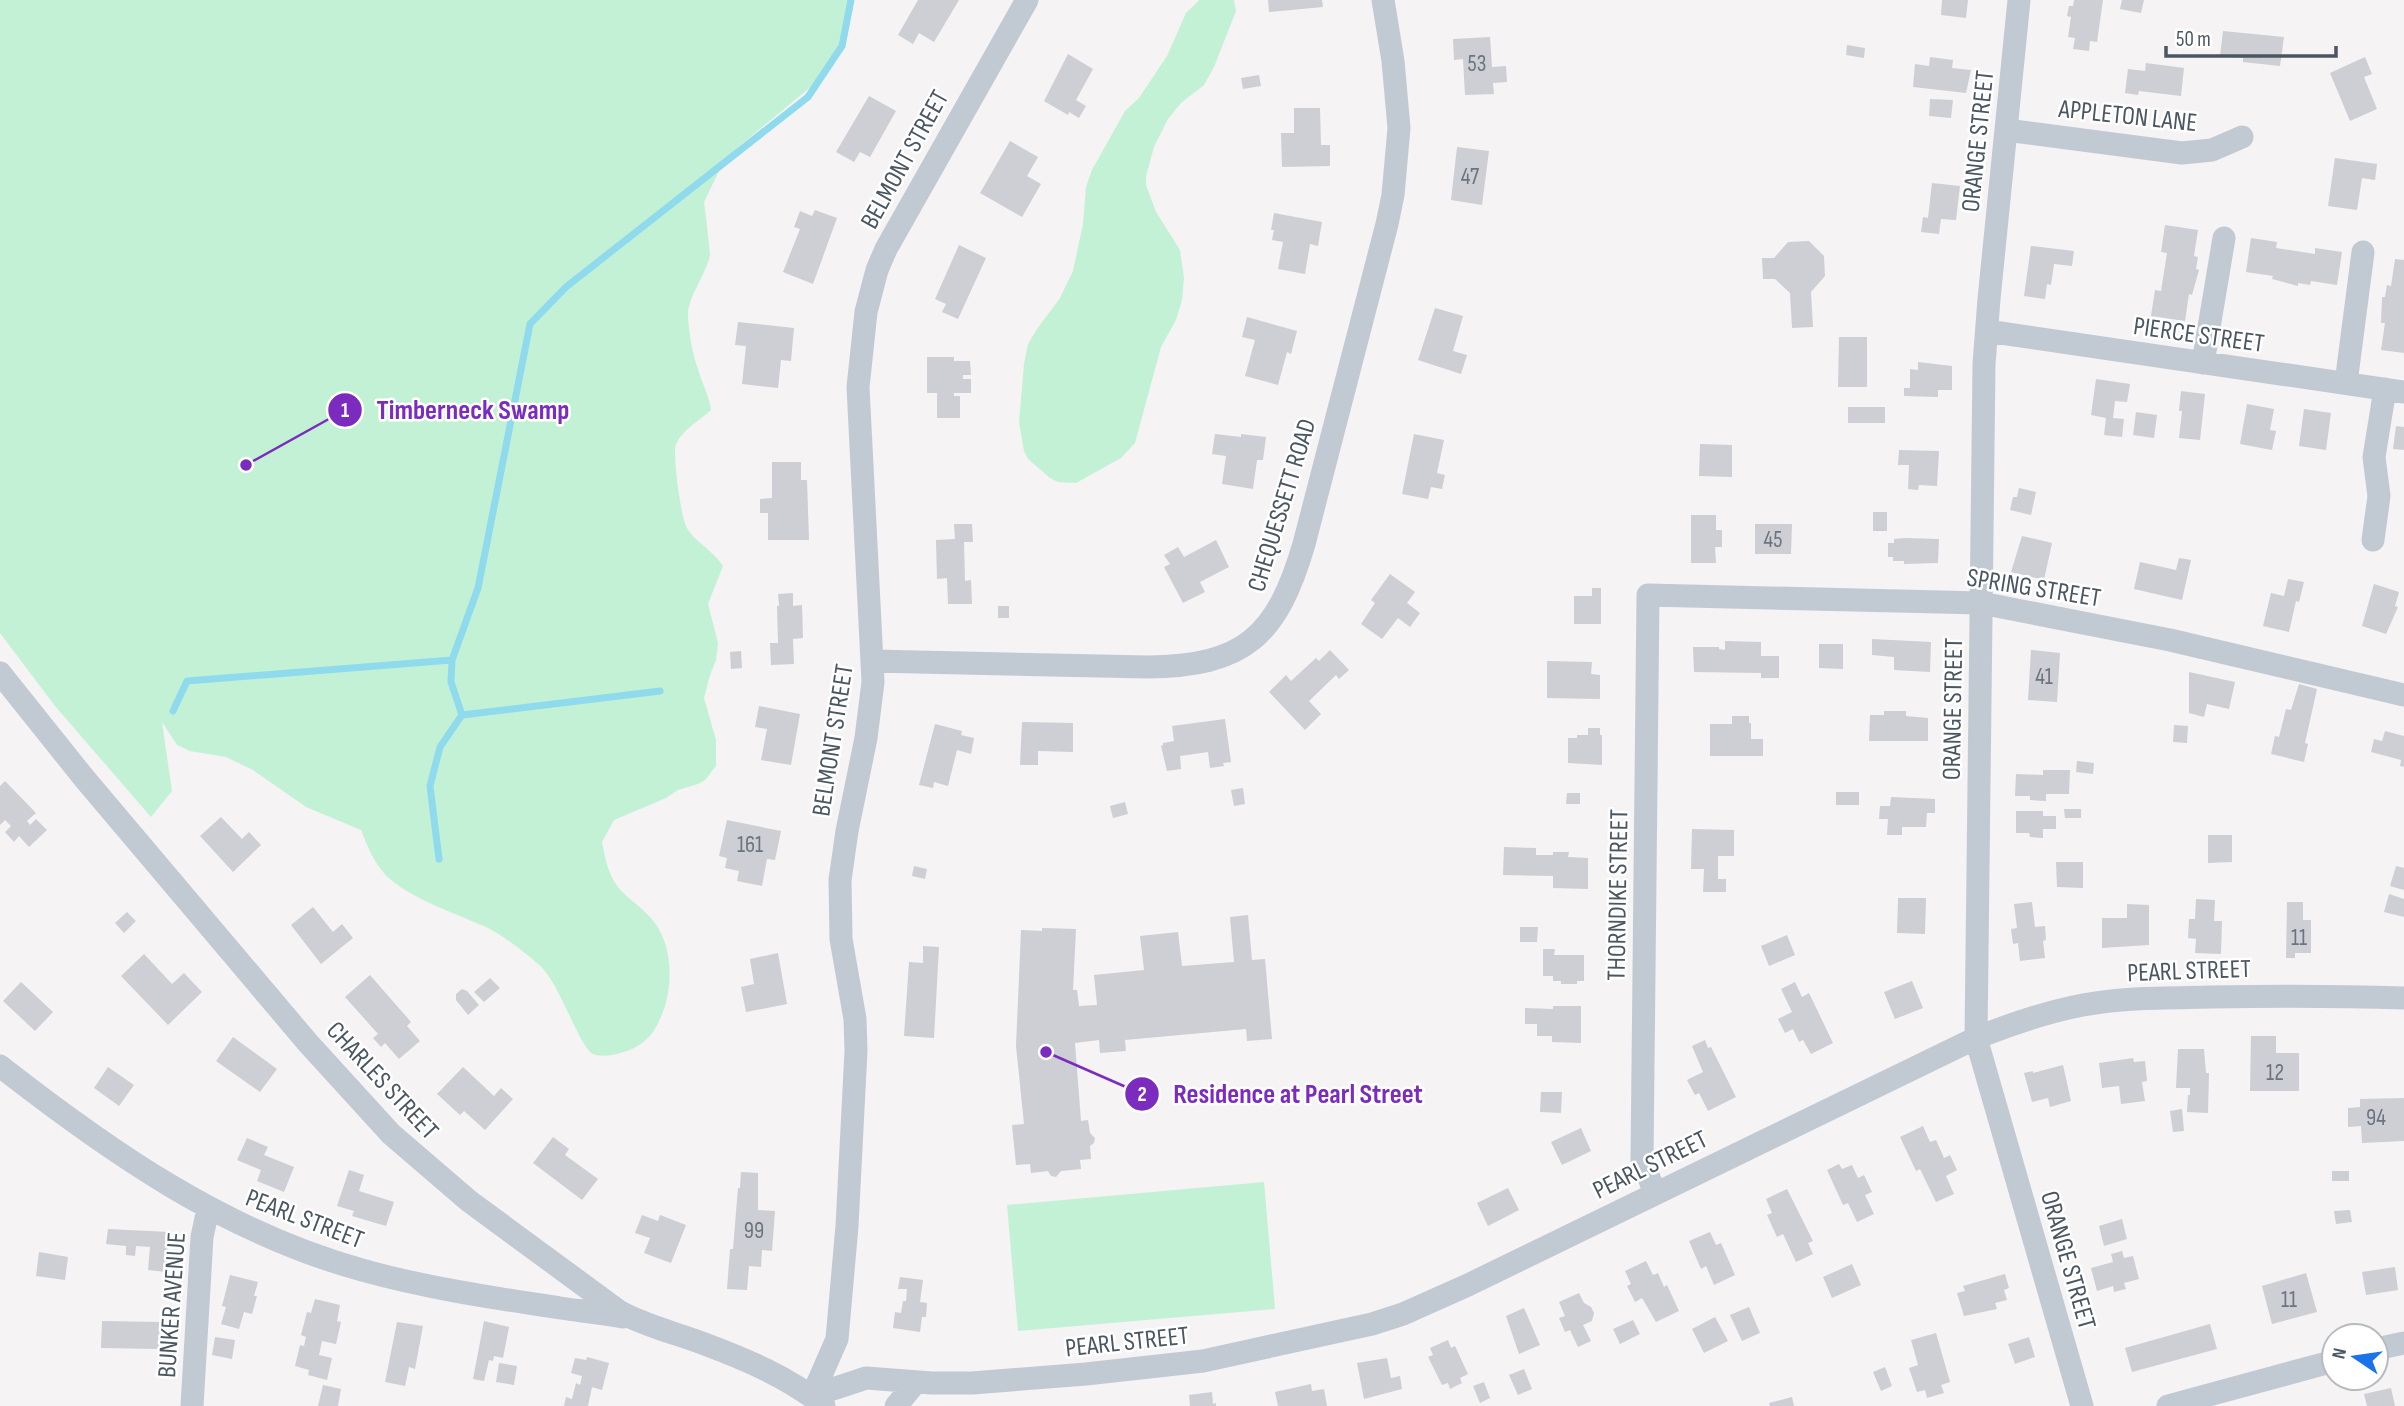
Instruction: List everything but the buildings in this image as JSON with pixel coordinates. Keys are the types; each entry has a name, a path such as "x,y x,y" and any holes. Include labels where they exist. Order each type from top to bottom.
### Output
{"street":[{"name":"BELMONT STREET","path":"818,1401 837,1339 848,1226 856,1051 855,1018 841,939 840,880 848,820 869,718 873,661 858,387 862,334 877,270 896,229 1027,0"},
{"name":"CHEQUESSETT ROAD","path":"873,661 1193,666 1223,657 1241,647 1272,620 1288,593 1304,544 1390,211 1399,128 1384,0"},
{"name":"ORANGE STREET","path":"2020,0 1987,331 1976,1038 2082,1406"},
{"name":"APPLETON LANE","path":"2006,130 2182,153 2212,150 2242,137"},
{"path":"2203,363 2224,238"},
{"path":"2346,383 2363,252"},
{"name":"PIERCE STREET","path":"1987,331 2394,390"},
{"path":"2373,541 2379,496 2374,457 2394,390"},
{"name":"SPRING STREET","path":"1648,595 1981,603 2170,640 2404,695"},
{"name":"THORNDIKE STREET","path":"1648,595 1642,1160 1655,1193"},
{"name":"CHARLES STREET","path":"0,673 84,778 308,1043 391,1134 469,1201 608,1304 633,1319 762,1368 818,1401"},
{"name":"PEARL STREET","path":"818,1401 866,1378 960,1384 1191,1363 1372,1324 1441,1298 1976,1038 2031,1018 2083,1005 2118,1000 2278,996 2404,998"},
{"name":"PEARL STREET","path":"0,1066 118,1152 208,1209 282,1243 365,1271 444,1288 633,1319"},
{"name":"BUNKER AVENUE","path":"192,1406 201,1248 208,1209"},
{"path":"2168,1406 2320,1364"},
{"path":"896,1406 916,1381"}],"green space":[{"path":"0,0 853,0 833,62 813,85 737,148 718,173 704,202 710,255 690,302 688,316 694,356 711,410 679,439 675,459 686,526 723,566 708,604 718,643 716,660 704,698 716,740 716,766 705,780 698,784 678,790 666,798 614,820 602,842 607,866 615,882 624,894 654,921 668,956 669,981 665,1006 658,1023 644,1042 617,1054 593,1054 581,1039 546,972 520,949 486,927 431,904 392,881 376,862 361,830 306,807 253,770 226,757 190,751 177,745 162,722 172,791 151,817 55,706 0,633"},
{"path":"1199,0 1234,0 1236,11 1204,85 1181,103 1168,119 1154,147 1146,176 1146,185 1156,212 1180,250 1184,278 1182,300 1176,320 1161,347 1135,443 1121,458 1076,483 1058,482 1028,459 1024,451 1019,422 1028,344 1060,298 1073,271 1083,224 1086,187 1092,170 1125,111 1139,98 1167,56 1186,13"},
{"path":"1264,1182 1275,1309 1018,1331 1007,1205"}],"waterway":[{"path":"173,711 187,681 452,660 478,588 530,324 566,287 808,97 842,46 851,0"},
{"path":"452,660 451,682 462,715 660,691"},
{"path":"439,859 430,786 440,747 462,715"}],"place":[{"name":"Timberneck Swamp","path":"246,465"},
{"name":"Residence at Pearl Street","path":"1046,1052"}]}
